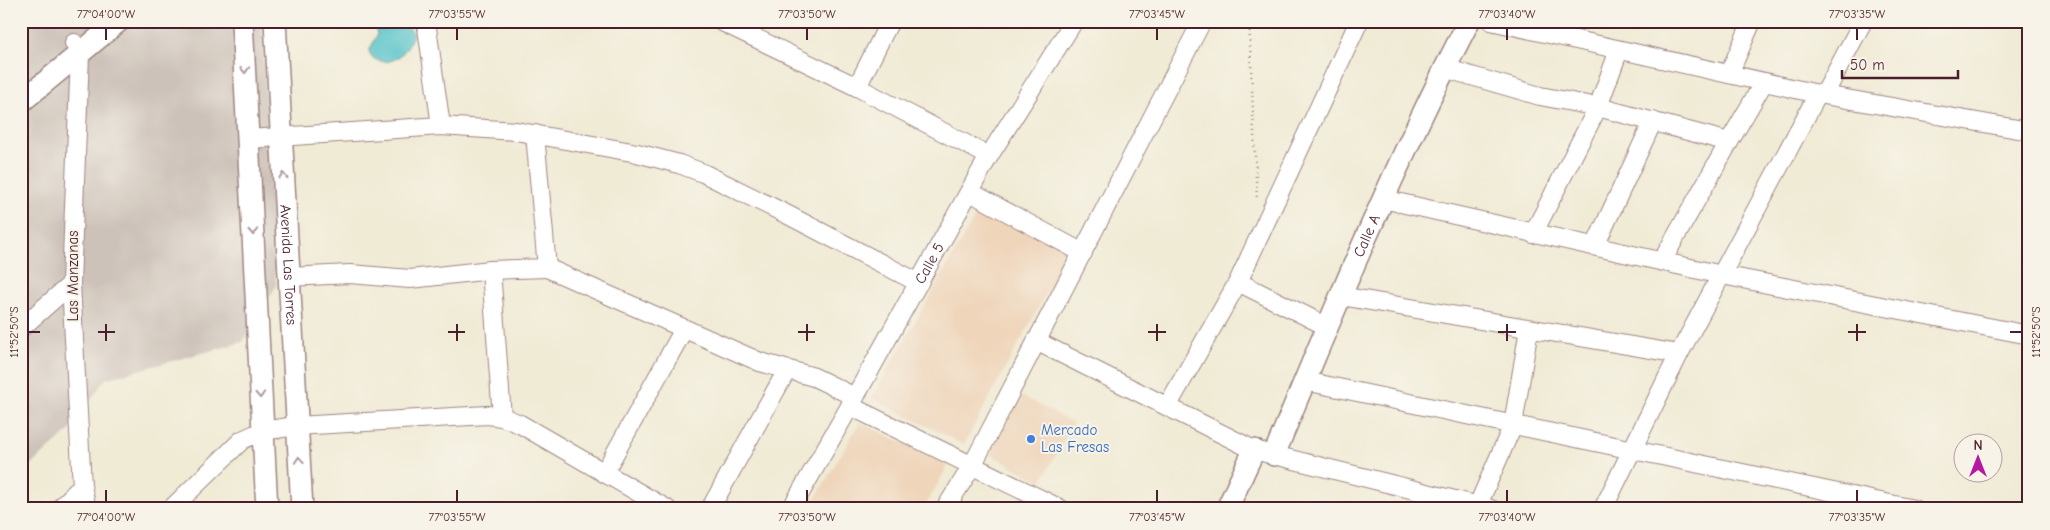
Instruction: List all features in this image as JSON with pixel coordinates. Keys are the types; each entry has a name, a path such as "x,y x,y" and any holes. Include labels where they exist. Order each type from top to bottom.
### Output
{"street":[{"path":"21,102 77,49 101,21"},
{"path":"21,87 119,21"},
{"path":"242,21 267,509"},
{"name":"Avenida Las Torres","path":"274,21 302,509"},
{"path":"426,21 441,126"},
{"path":"720,21 857,87 989,156"},
{"path":"857,87 890,21"},
{"name":"Calle 5","path":"791,509 853,402 989,156 1074,21"},
{"path":"945,509 972,466 1202,21"},
{"path":"1168,405 1238,282 1359,21"},
{"name":"Calle A","path":"1227,509 1264,452 1305,381 1384,199 1444,68 1469,21"},
{"path":"1491,21 1821,95 2029,131"},
{"path":"1729,74 1752,21"},
{"path":"1603,509 1679,354 1863,21"},
{"name":"Las Manzanas","path":"77,49 71,284 82,486 87,509"},
{"path":"1533,234 1598,107 1619,50"},
{"path":"1444,68 1540,96 1598,107 1729,142"},
{"path":"1662,261 1764,82"},
{"path":"1595,246 1653,121"},
{"path":"249,139 441,126 494,129 535,134 637,153 687,167 790,216 919,284"},
{"path":"535,134 547,268"},
{"path":"970,192 1083,253"},
{"path":"1384,199 1533,234 1722,274 2029,335"},
{"path":"288,277 350,274 410,279 491,270 547,268 760,362 814,377 853,402 972,466 1061,509"},
{"path":"491,270 502,417"},
{"path":"1238,282 1328,327"},
{"path":"21,328 71,284"},
{"path":"1341,296 1679,354"},
{"path":"604,473 684,329"},
{"path":"1036,341 1264,452 1485,507 1513,425 1530,329"},
{"path":"710,509 787,370"},
{"path":"1305,381 1631,450 1862,503 1914,509"},
{"path":"172,509 242,440 262,431 296,426 488,415 502,417 520,424 667,509"},
{"path":"59,509 82,486"}],"path":[{"path":"1250,21 1258,208"}],"shaded area":[{"path":"21,21 262,21 276,286 243,342 105,379 70,430 21,474"},
{"path":"984,201 1069,251 964,445 872,398"},
{"name":"Mercado Las Fresas","path":"1022,396 1073,423 1041,482 990,454"},
{"path":"860,422 948,465 924,509 809,509"}],"water":[{"path":"374,21 406,22 413,34 405,50 397,58 381,61 371,55 369,51 377,35"}],"place":[{"name":"Mercado Las Fresas","path":"1031,439"}]}
